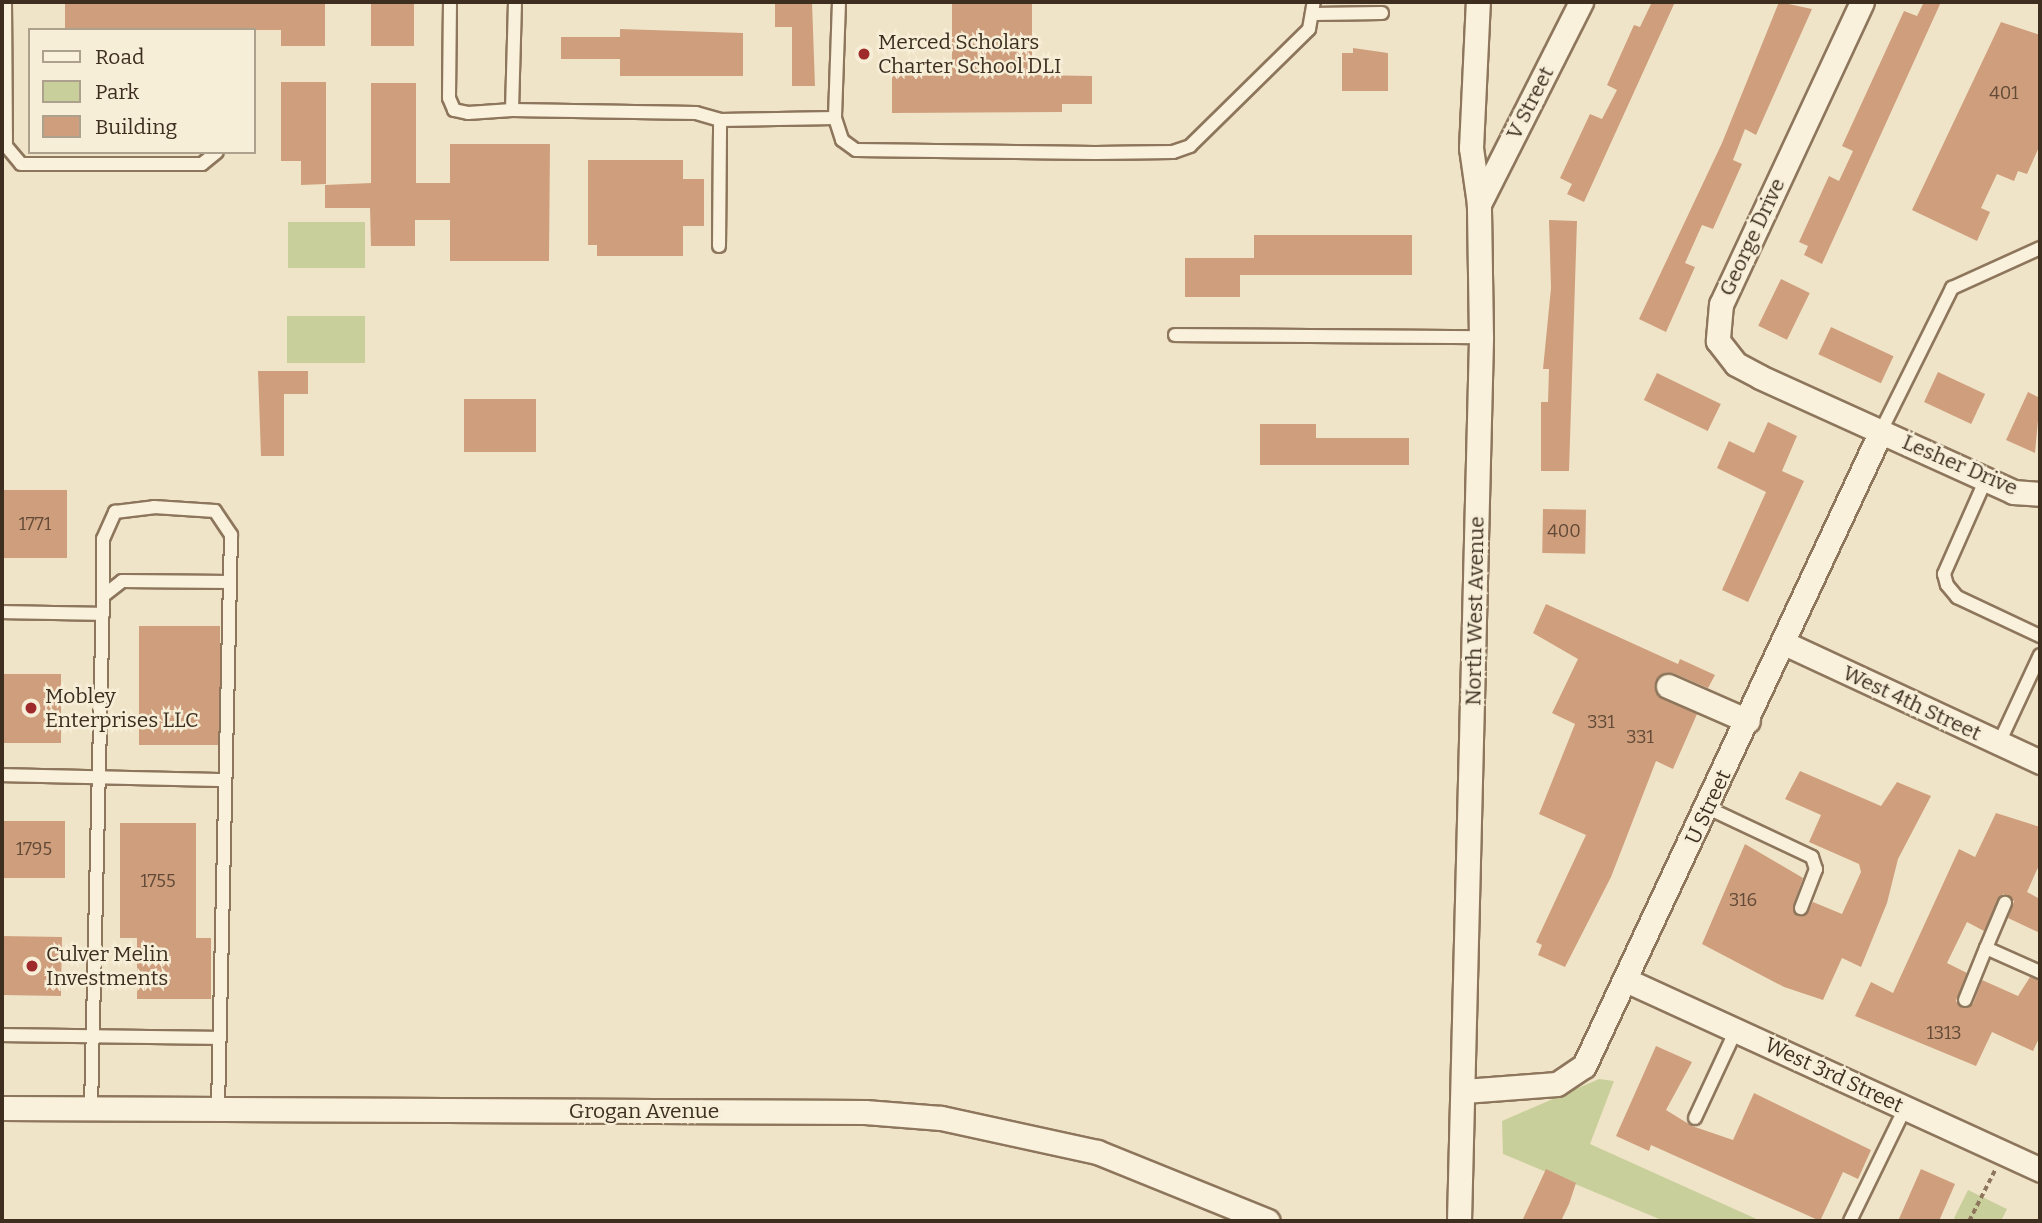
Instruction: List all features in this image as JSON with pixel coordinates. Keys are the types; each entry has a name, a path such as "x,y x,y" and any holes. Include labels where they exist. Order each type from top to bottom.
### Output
{"street":[{"name":"North West Avenue","path":"1459,1221 1481,337 1479,204 1471,148 1478,2"},
{"name":"V Street","path":"1479,204 1581,2"},
{"name":"George Drive","path":"1862,2 1721,304 1718,341 1736,364 1881,431"},
{"name":"Lesher Drive","path":"1881,431 2013,492 2040,494"},
{"name":"U Street","path":"1464,1091 1557,1084 1584,1066 1628,981 1881,431"},
{"name":"West 4th Street","path":"1784,643 2040,762"},
{"path":"1668,686 1748,720"},
{"name":"West 3rd Street","path":"1628,981 2004,1153 2039,1165"},
{"name":"Grogan Avenue","path":"2,1108 865,1112 941,1118 1097,1152 1262,1220"}],"lane":[{"path":"5,2 6,146 22,164 202,164 214,154"},
{"path":"450,2 449,98 454,110 696,113 720,120 835,118"},
{"path":"512,110 515,2"},
{"path":"839,2 835,118 842,140 856,150 1173,152 1190,146 1299,39 1314,8 1382,13"},
{"path":"719,246 720,120"},
{"path":"1881,431 1952,288 2040,248"},
{"path":"1175,334 1481,337"},
{"path":"1986,479 1944,574 1947,585 1957,597 2040,636"},
{"path":"91,1108 103,538 115,512 154,507 215,511 231,536 218,1109"},
{"path":"103,596 122,581 229,582"},
{"path":"2,612 103,614"},
{"path":"1999,743 2040,656"},
{"path":"2,775 224,780"},
{"path":"1708,808 1812,857 1816,869 1801,908"},
{"path":"1965,1000 2005,903"},
{"path":"1986,948 2040,972"},
{"path":"1695,1118 1736,1030"},
{"path":"2,1035 219,1038"},
{"path":"1850,1221 1905,1108"}],"path":[{"path":"1969,1221 2004,1153"}],"green space":[{"path":"288,222 365,222 365,268 288,268"},
{"path":"287,316 365,316 365,363 287,363"},
{"path":"1599,1079 1614,1081 1590,1144 1761,1221 1664,1221 1503,1154 1502,1121"},
{"path":"1968,1190 2007,1209 2001,1221 1958,1221 1954,1218"}],"building":[{"path":"65,2 325,2 325,46 281,46 281,30 256,28 65,28"},
{"path":"371,2 414,2 414,46 371,46"},
{"path":"775,2 812,2 815,86 792,86 792,27 775,27"},
{"path":"952,2 1032,2 1032,75 1092,76 1092,104 1062,104 1062,112 892,113 892,75 952,76"},
{"path":"1652,2 1675,2 1584,202 1567,194 1572,184 1560,178 1590,114 1602,119 1617,90 1607,85 1634,25 1640,27"},
{"path":"1779,2 1812,9 1756,135 1745,129 1733,160 1742,164 1713,229 1702,225 1685,263 1695,267 1666,332 1639,319 1722,143"},
{"path":"1924,2 1941,2 1822,264 1804,255 1808,246 1799,242 1829,176 1839,181 1853,151 1842,146 1904,11 1917,16"},
{"path":"2001,22 2040,35 2040,145 2027,174 2018,171 2014,181 1997,174 1981,208 1990,212 1977,241 1912,210"},
{"path":"620,29 743,33 743,76 620,76 620,59 561,59 561,37 620,37"},
{"path":"1353,48 1388,53 1388,91 1342,91 1342,53 1353,53"},
{"path":"281,82 326,82 326,184 301,185 301,161 281,161"},
{"path":"371,83 416,83 416,183 450,183 450,144 550,144 549,261 450,261 450,220 415,220 415,246 371,246 370,208 325,208 325,185 371,183"},
{"path":"588,160 683,160 683,179 704,179 704,226 683,226 683,256 597,256 597,245 588,245"},
{"path":"1549,220 1577,221 1569,471 1541,471 1541,402 1548,402 1549,369 1543,369 1551,288"},
{"path":"1254,235 1412,235 1412,275 1240,275 1240,297 1185,297 1185,258 1254,258"},
{"path":"1781,279 1810,293 1787,340 1758,326"},
{"path":"1831,327 1894,356 1881,383 1818,354"},
{"path":"258,371 308,371 308,394 284,394 284,456 261,456"},
{"path":"1938,372 1985,394 1971,424 1924,402"},
{"path":"1657,373 1721,404 1708,431 1644,400"},
{"path":"2028,392 2040,398 2035,453 2006,440"},
{"path":"464,399 536,399 536,452 464,452"},
{"path":"1768,422 1797,436 1782,471 1804,481 1748,602 1722,590 1766,492 1717,468 1729,441 1754,453"},
{"path":"1260,424 1316,424 1316,438 1409,438 1409,465 1260,465"},
{"path":"4,490 67,490 67,558 4,558"},
{"path":"1543,509 1586,510 1585,554 1542,553"},
{"path":"1546,604 1678,664 1680,659 1715,675 1708,688 1673,673 1656,680 1657,695 1697,714 1673,769 1656,761 1611,877 1565,967 1538,955 1542,945 1536,942 1586,835 1539,814 1575,724 1552,713 1578,659 1533,633"},
{"path":"139,626 220,626 220,745 139,745"},
{"name":"Mobley Enterprises LLC","path":"2,674 61,674 61,743 2,743"},
{"path":"1800,771 1881,806 1897,782 1931,796 1898,859 1887,903 1861,967 1842,958 1823,1000 1784,987 1702,944 1745,844 1803,878 1793,906 1797,916 1807,914 1813,902 1842,914 1861,872 1859,864 1809,842 1821,815 1785,799"},
{"path":"1996,813 2040,827 2040,863 2027,892 2040,899 2040,933 2008,918 2014,901 2003,894 1984,931 1967,922 1947,963 1967,973 1956,1001 1962,1008 1973,1004 1982,980 2018,996 2030,977 2040,981 2040,1036 2033,1051 1992,1032 1976,1066 1855,1016 1871,982 1893,993 1959,849 1975,857"},
{"path":"2,821 65,821 65,878 2,878"},
{"path":"120,823 196,823 196,938 211,938 211,999 137,999 137,938 120,938"},
{"name":"Culver Melin Investments","path":"2,936 62,937 61,996 2,995"},
{"path":"1656,1046 1692,1062 1666,1110 1692,1126 1733,1140 1754,1093 1871,1150 1858,1179 1843,1172 1820,1221 1651,1145 1649,1151 1616,1136"},
{"path":"1546,1169 1576,1183 1569,1204 1561,1221 1522,1221"},
{"path":"1921,1169 1955,1184 1939,1221 1898,1221"}],"place":[{"name":"Merced Scholars Charter School DLI","path":"864,54"},
{"name":"Mobley Enterprises LLC","path":"31,708"},
{"name":"Culver Melin Investments","path":"32,966"}]}
